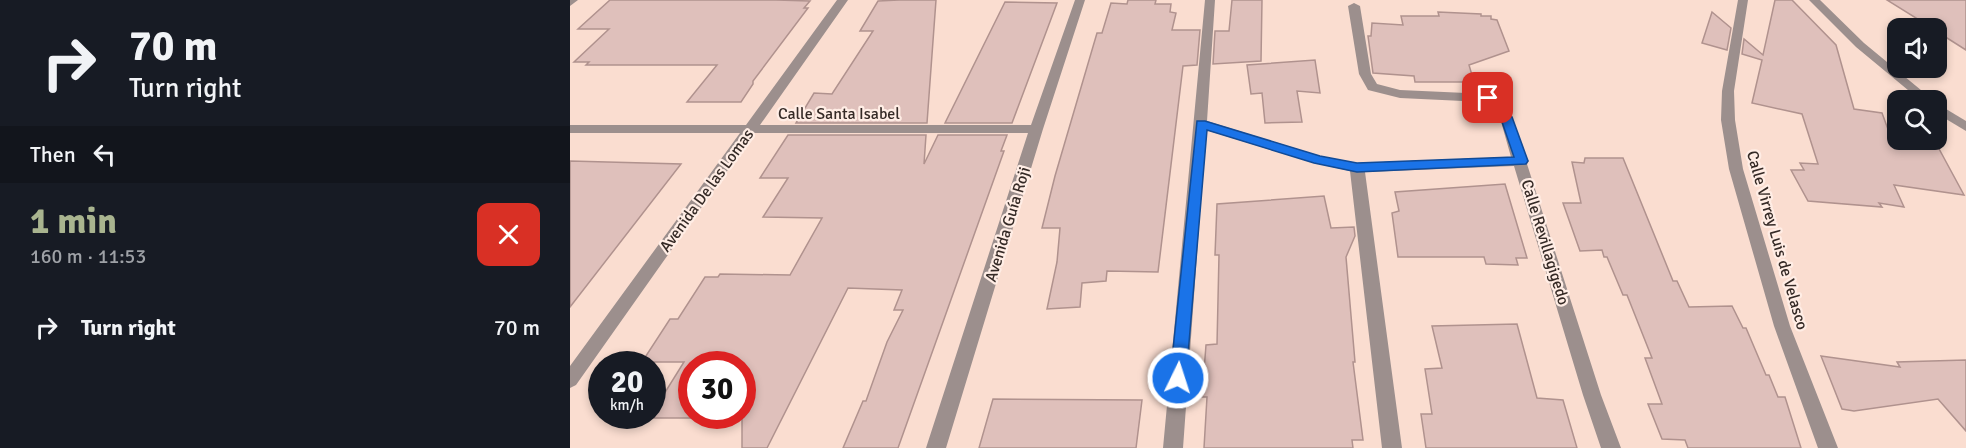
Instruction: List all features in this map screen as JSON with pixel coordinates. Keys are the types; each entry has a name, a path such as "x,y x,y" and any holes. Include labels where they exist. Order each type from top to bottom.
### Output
{"street":[{"name":"Avenida De las Lomas","path":"570,380 843,0"},
{"name":"Avenida Guía Roji","path":"936,448 1036,129 1080,0"},
{"path":"1173,448 1210,0"},
{"name":"Calle Virrey Luis de Velasco","path":"1743,0 1728,91 1728,120 1736,169 1782,326 1828,448"},
{"path":"1814,0 1860,45 1915,90"},
{"name":"Calle Revillagigedo","path":"1354,6 1365,74 1372,87 1400,94 1488,98 1506,117 1522,161 1592,395 1611,448"},
{"path":"1947,114 1966,127"},
{"path":"1201,124 1319,160 1357,168 1522,161"},
{"name":"Calle Santa Isabel","path":"570,129 1036,129"},
{"path":"1357,168 1392,448"}],"building":[{"path":"610,0 810,1 804,8 808,8 753,81 741,102 687,102 717,65 586,65 589,62 574,62 609,29 578,29"},
{"path":"936,0 927,123 796,123 814,93 832,94 873,31 860,31 878,1"},
{"path":"1128,0 1156,0 1155,4 1171,4 1170,12 1176,13 1172,30 1200,30 1197,65 1183,66 1158,272 1107,271 1106,281 1082,283 1080,307 1047,309 1057,262 1060,228 1042,228 1055,176 1097,33 1102,33 1111,3 1127,4"},
{"path":"1232,0 1262,0 1261,61 1213,64 1215,31 1229,31"},
{"path":"1775,0 1792,0 1836,45 1854,109 1882,113 1887,127 1887,150 1940,150 1964,195 1894,185 1904,207 1879,203 1882,207 1808,201 1791,170 1804,170 1800,163 1818,164 1802,114 1752,103 1762,60 1742,54 1744,39 1763,55"},
{"path":"1887,0 1966,0 1966,50 1947,38 1947,18 1916,18"},
{"path":"1005,2 1057,3 1012,123 945,123"},
{"path":"1438,12 1491,16 1491,19 1497,20 1509,51 1469,65 1474,82 1415,82 1414,76 1373,73 1368,36 1371,36 1372,23 1403,25 1401,16 1439,16"},
{"path":"1712,12 1731,28 1727,50 1702,43"},
{"path":"1315,60 1320,93 1297,91 1302,122 1265,123 1262,93 1251,94 1247,65"},
{"path":"788,135 926,135 924,164 938,135 1007,135 1001,151 1004,151 898,448 843,448 863,401 866,401 887,342 903,310 894,310 902,290 848,288 767,448 742,448 742,429 756,429 756,351 678,351 678,362 666,362 666,351 649,351 670,319 678,319 705,277 718,277 720,274 790,275 822,218 763,217 788,178 760,178"},
{"path":"1585,158 1623,158 1673,281 1677,281 1689,307 1732,306 1743,328 1746,328 1778,397 1785,397 1801,448 1688,448 1685,440 1662,439 1648,404 1662,404 1645,358 1652,358 1627,295 1623,295 1602,250 1580,251 1563,203 1581,203 1572,162 1584,163"},
{"path":"570,161 681,164 570,307"},
{"path":"1505,184 1527,258 1516,258 1518,265 1486,264 1484,257 1398,257 1392,213 1399,211 1395,192"},
{"path":"1324,196 1331,228 1354,227 1355,236 1346,257 1355,362 1353,362 1363,440 1352,440 1353,448 1204,448 1207,397 1202,397 1206,345 1217,344 1219,255 1215,255 1217,204"},
{"path":"1517,324 1537,398 1563,400 1577,448 1426,448 1421,414 1432,414 1425,369 1442,368 1432,326"},
{"path":"1821,356 1900,367 1897,362 1966,360 1966,431 1938,399 1854,411 1842,409"},
{"path":"678,372 678,418 666,418 666,391"},
{"path":"993,399 1142,400 1136,448 979,448"}],"route":[{"path":"1178,378 1201,124 1319,160 1357,168 1522,161 1506,117 1499,106 1488,98"}]}
